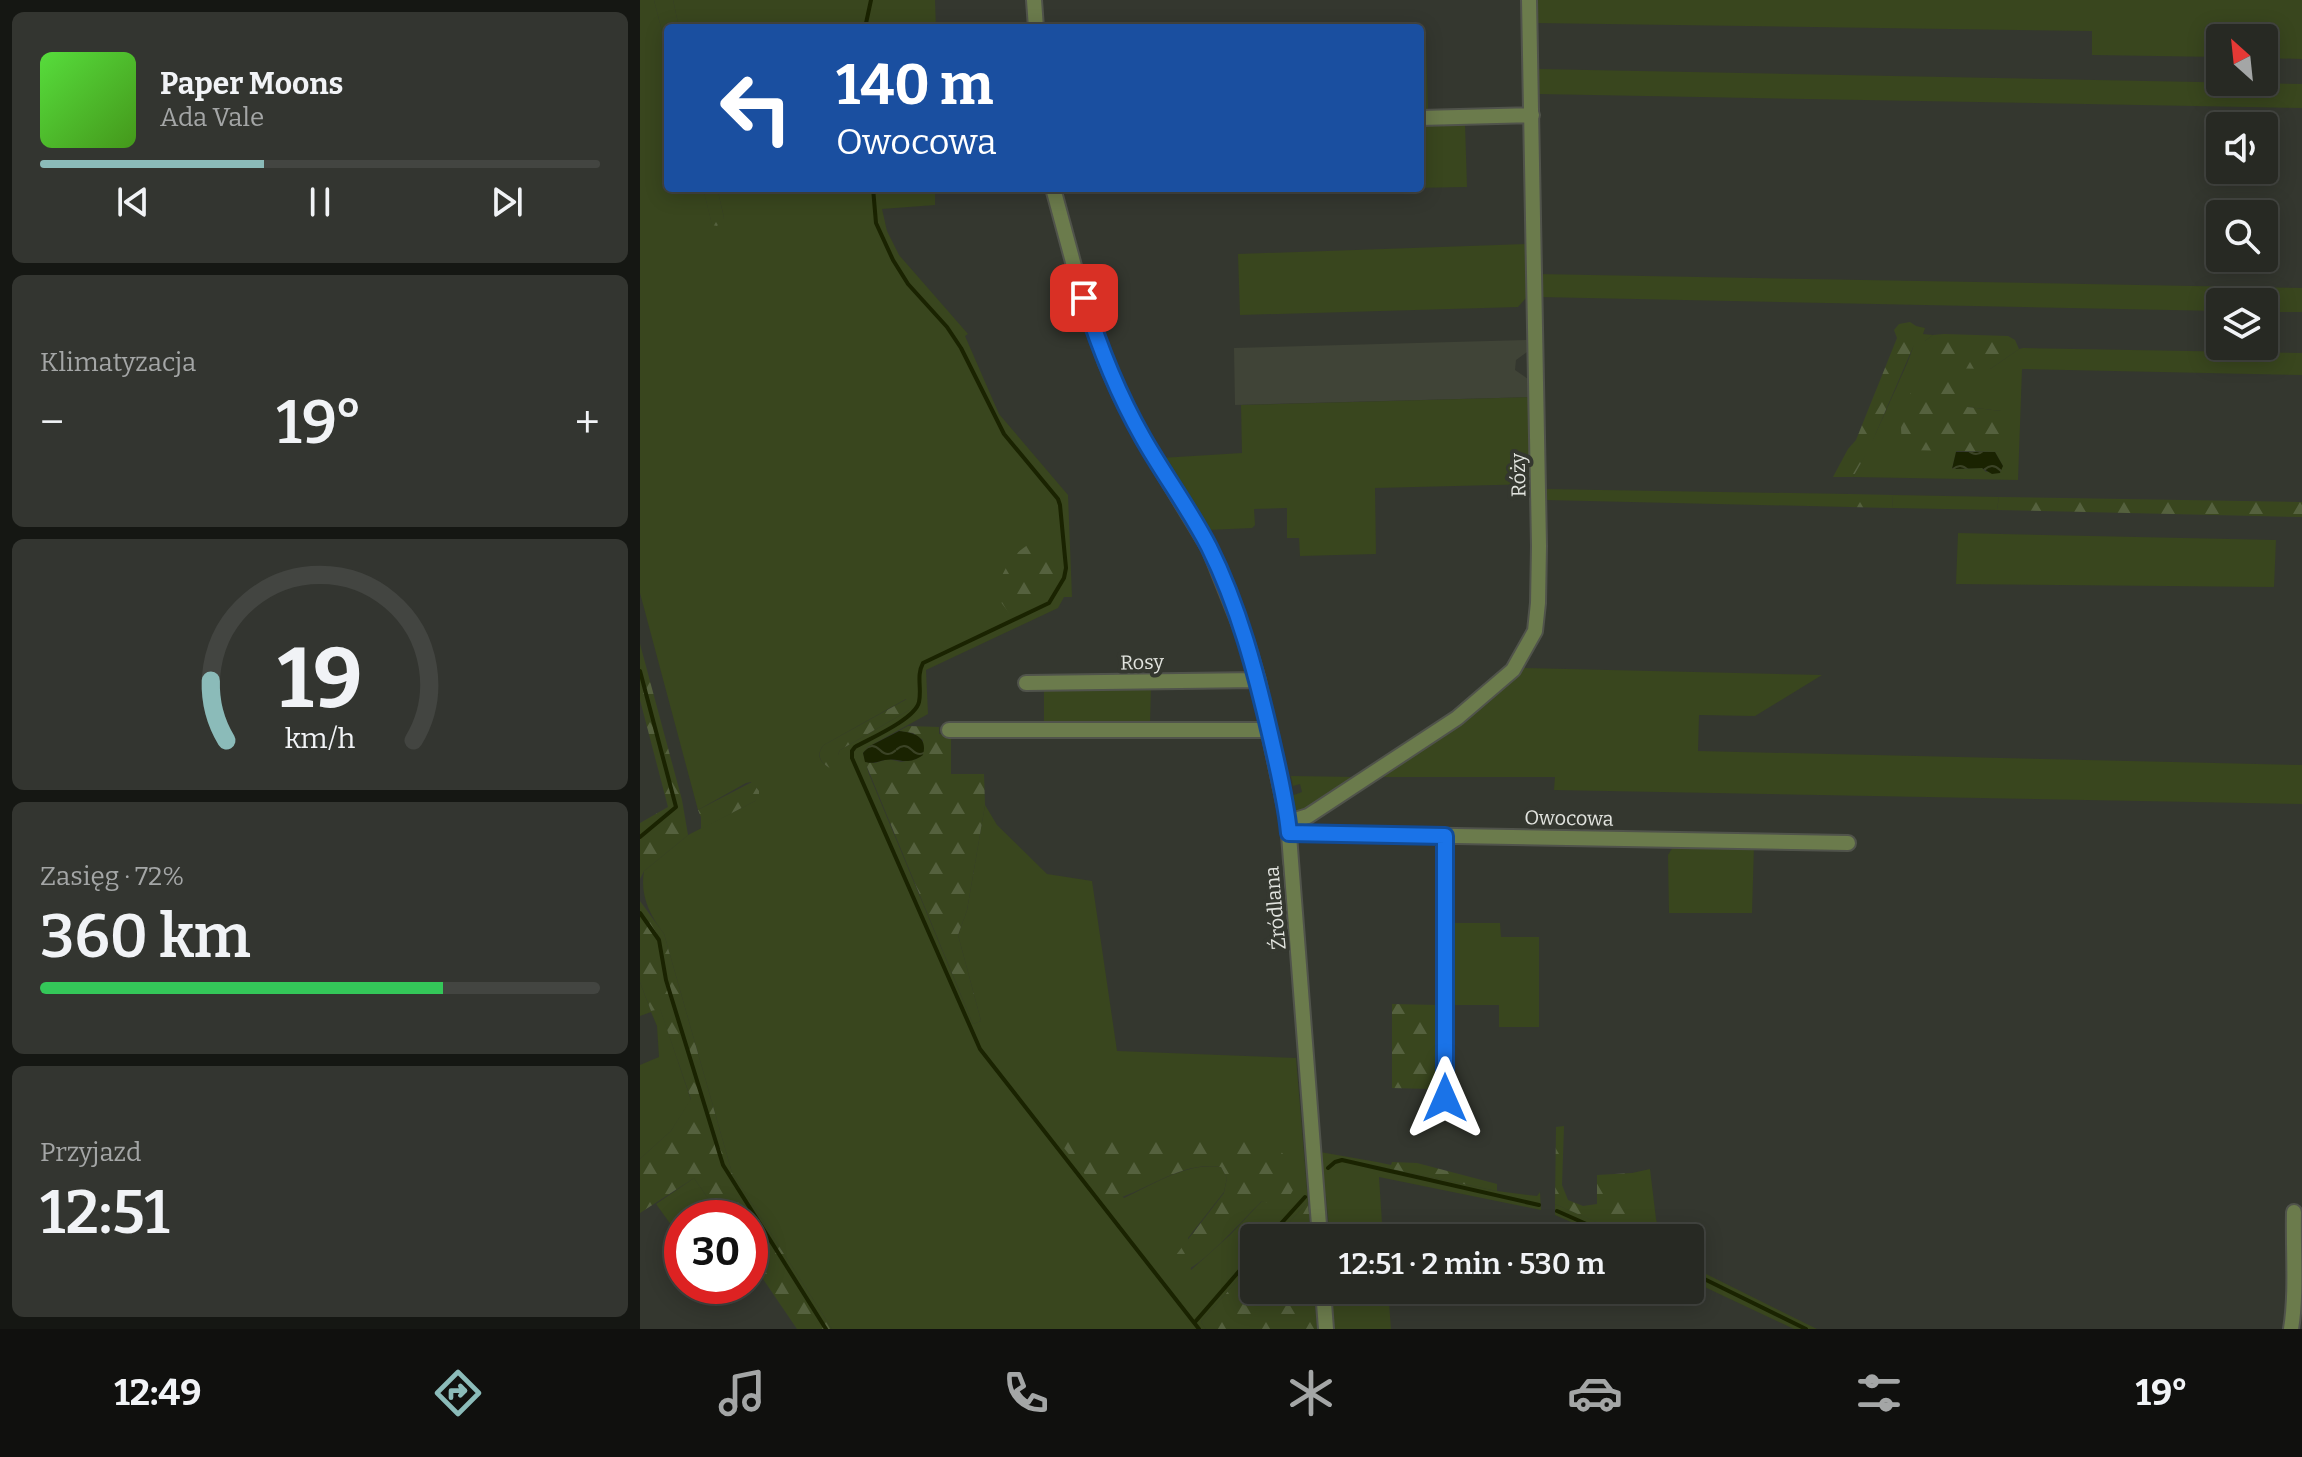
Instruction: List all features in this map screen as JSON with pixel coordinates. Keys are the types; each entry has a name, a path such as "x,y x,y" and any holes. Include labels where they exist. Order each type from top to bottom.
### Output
{"street":[{"path":"1034,0 1036,24"},
{"name":"Róży","path":"1288,828 1457,718 1513,670 1535,631 1539,546 1529,0"},
{"path":"1424,118 1532,115"},
{"name":"Źródlana","path":"1054,192 1077,277 1106,363 1143,439 1209,548 1247,643 1258,680 1288,828 1319,1224"},
{"name":"Rosy","path":"1026,683 1258,680"},
{"path":"949,730 1269,730"},
{"name":"Owocowa","path":"1288,828 1445,836 1848,843"},
{"path":"1445,836 1445,1098"},
{"path":"2291,1329 2295,1304 2294,1212"},
{"path":"1324,1304 1326,1329"}],"shaded area":[{"path":"1527,340 1531,343 1531,349 1516,360 1515,370 1531,381 1531,397 1235,405 1234,348"}],"green space":[{"path":"640,0 654,0 664,39 664,192 704,192 712,224 724,218 718,192 935,192 935,205 882,209 887,231 899,255 968,334 965,336 999,414 1068,495 1072,597 1064,597 1058,608 926,670 928,714 868,747 863,753 973,1024 981,1021 958,935 967,910 985,805 997,825 1047,874 1092,881 1117,1051 1296,1058 1308,1202 1288,1224 1240,1224 1262,1201 1270,1202 1270,1138 1057,1138 1124,1198 1183,1171 1221,1167 1227,1178 1224,1192 1188,1238 1191,1270 1240,1224 1240,1278 1201,1322 1206,1329 832,1329 768,1229 768,1200 749,1200 732,1173 664,934 650,912 645,896 644,871 688,835 755,801 759,791 751,782 698,810 640,593","holes":["906,699 909,710 840,750 841,760 829,767 819,755 824,745"]},
{"path":"654,0 673,0 678,24 664,24 664,39"},
{"path":"673,0 935,0 936,24 678,24"},
{"path":"1535,0 2302,0 2302,59 2278,58 2278,24 2206,24 2206,57 2092,55 2092,31 1535,23"},
{"path":"1424,38 1426,38 1428,110 1424,110"},
{"path":"1537,69 2206,82 2206,96 2278,96 2278,84 2302,84 2302,108 1538,94"},
{"path":"1465,124 1467,187 1424,188 1424,126"},
{"path":"704,192 718,192 724,218 717,226 712,225"},
{"path":"1526,244 1526,298 1518,307 1240,315 1238,254"},
{"path":"1537,274 2302,288 2302,312 2278,312 2278,288 2206,288 2206,311 1539,297"},
{"path":"1910,322 1916,326 1916,340 1869,449 1853,477 1833,477 1856,440 1897,338 1894,330 1899,324"},
{"path":"1916,326 1925,328 1923,334 1933,335 1925,341 1990,369 2023,348 2206,351 2206,360 2278,360 2278,353 2302,353 2302,375 2022,369 2018,480 1853,477 1912,350","holes":["1967,407 2001,411 2003,452 1995,452 2003,466 1986,472 1982,468 1952,469"]},
{"path":"1933,335 2008,336 2015,340 2019,349 1990,369 1939,368 1929,361 1925,341"},
{"path":"1959,381 1967,407 2001,411 2009,415 2012,435 2007,448 2003,452 1907,450 1901,425 1915,382"},
{"path":"1535,397 1535,484 1375,488 1376,554 1300,556 1299,538 1287,538 1287,508 1254,509 1255,525 1252,528 1208,530 1161,458 1242,453 1241,405"},
{"path":"1542,489 1849,494 1849,507 1545,500"},
{"path":"1849,494 1893,495 1892,508 1849,507"},
{"path":"1893,495 1999,497 1997,510 1892,508"},
{"path":"1999,497 2302,502 2302,517 1997,510"},
{"path":"1958,533 2276,540 2274,587 1956,584"},
{"path":"1051,536 1055,567 1052,586 1038,599 1010,614 996,590 1005,570 1022,549"},
{"path":"640,644 682,800 688,835 644,871 640,879 640,823 668,807 640,700"},
{"path":"1521,668 1822,675 1755,716 1699,715 1698,751 2302,765 2302,804 1554,790 1555,777 1374,777 1473,715"},
{"path":"1151,686 1150,725 1044,726 1044,687"},
{"path":"907,699 911,703 909,710 840,750 838,754 850,768 844,774 821,760 824,745"},
{"path":"908,726 939,727 939,734 951,735 951,774 984,774 985,805 967,910 958,935 981,1021 973,1024 865,762 917,759 923,740 913,733 899,731"},
{"path":"1291,776 1356,777 1305,812 1295,812 1291,796 1302,792 1300,784 1293,786"},
{"path":"752,782 759,791 755,801 701,829 698,810"},
{"path":"1754,845 1752,913 1669,913 1668,855 1673,847"},
{"path":"640,901 664,934 732,1173 749,1200 709,1200 694,1178 640,1213 640,1159 671,1131 691,1099 660,1009 651,1011 640,982"},
{"path":"1453,923 1500,923 1501,937 1539,937 1539,1027 1499,1027 1499,1005 1452,1005"},
{"path":"640,982 651,1011 660,1008 691,1100 671,1131 640,1159 640,1065 659,1057 657,1026 651,1012 640,1016"},
{"path":"1392,1004 1438,1005 1436,1079 1430,1089 1392,1088"},
{"path":"1564,1126 1562,1185 1568,1200 1583,1206 1597,1204 1597,1175 1632,1173 1633,1224 1601,1224 1555,1204 1556,1127"},
{"path":"1056,1138 1270,1138 1301,1176 1288,1199 1277,1206 1262,1201 1199,1262 1181,1272 1174,1265 1176,1255 1224,1193 1227,1178 1221,1167 1192,1168 1107,1202"},
{"path":"1320,1152 1377,1162 1378,1166 1497,1191 1537,1196 1540,1192 1541,1210 1379,1177 1382,1224 1329,1224"},
{"path":"1377,1162 1391,1165 1392,1162 1417,1163 1497,1184 1497,1191 1377,1166"},
{"path":"1650,1169 1657,1224 1632,1224 1632,1173"},
{"path":"694,1178 709,1200 664,1200 664,1215 656,1204"},
{"path":"1308,1202 1310,1224 1288,1224"},
{"path":"1555,1204 1602,1224 1576,1224 1555,1215"},
{"path":"768,1229 832,1329 797,1329 768,1286"},
{"path":"1704,1273 1817,1329 1794,1329 1704,1287"},
{"path":"1240,1278 1240,1304 1315,1304 1317,1329 1206,1329 1201,1322"},
{"path":"1329,1304 1389,1304 1391,1329 1332,1329"}],"water":[{"path":"1956,452 1995,452 2003,466 2000,473 1992,474 1982,468 1952,469"},
{"path":"899,731 915,734 922,740 923,755 907,761 890,759 865,762 863,753 868,747"}],"waterway":[{"path":"866,24 871,0"},
{"path":"873,192 876,223 893,260 908,284 947,327 961,348 1004,434 1058,499 1066,568 1064,578 1049,603 923,663 916,708 892,728 855,747 852,758 980,1049 1199,1329"},
{"path":"640,671 676,807 640,837"},
{"path":"640,913 659,940 666,980 723,1165 826,1329"},
{"path":"1328,1168 1342,1160 1539,1205"},
{"path":"1281,1224 1305,1197"},
{"path":"1557,1211 1586,1224"},
{"path":"1195,1322 1240,1270"},
{"path":"1704,1279 1806,1329"}],"route":[{"path":"1084,298 1120,395 1209,548 1247,643 1258,680 1289,833 1445,836 1445,1098"}]}
